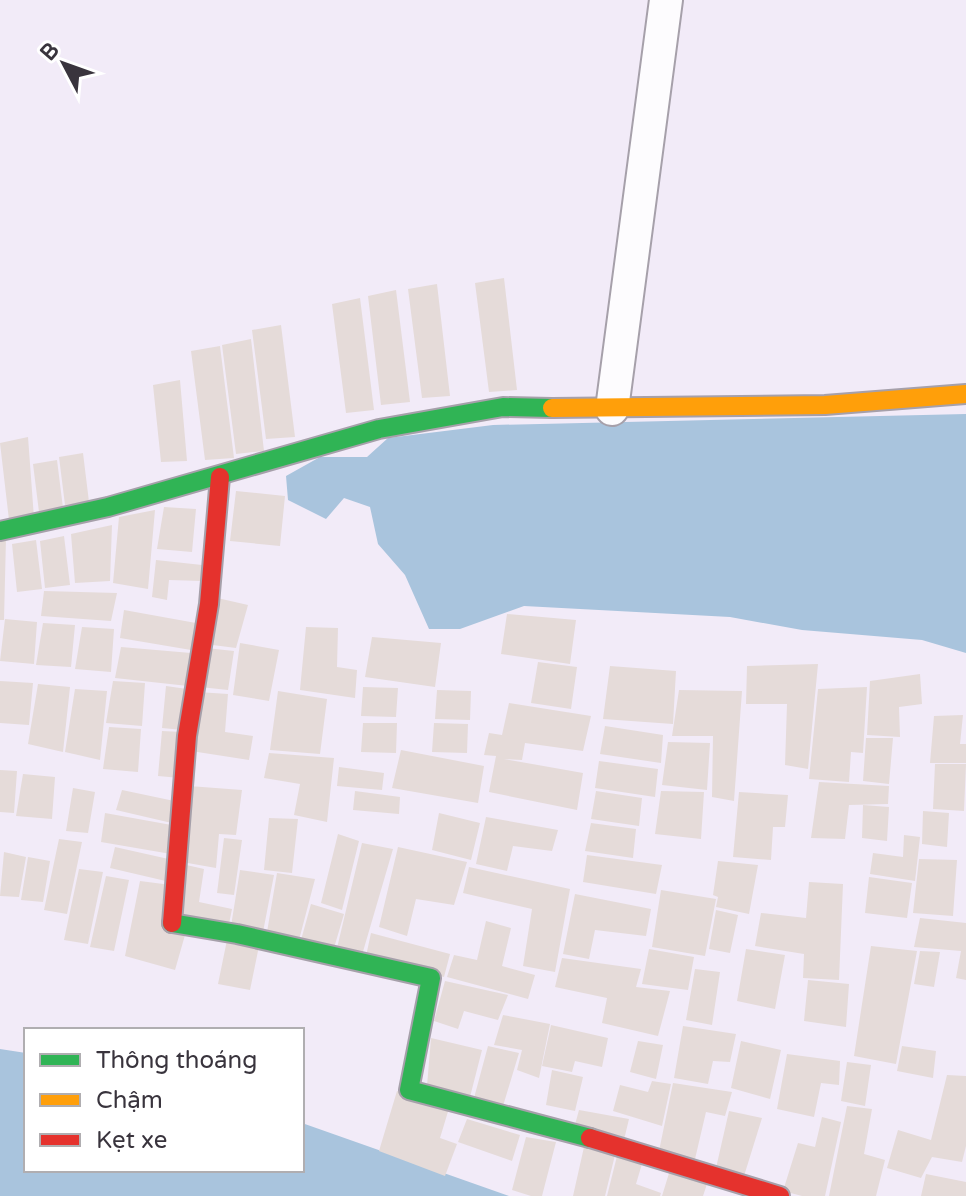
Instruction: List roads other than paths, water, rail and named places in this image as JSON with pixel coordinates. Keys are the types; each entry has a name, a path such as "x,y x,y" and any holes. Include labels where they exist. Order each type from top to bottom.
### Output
{"street":[{"path":"612,409 666,0"},
{"path":"0,531 108,507 220,477 287,454 379,429 488,409 825,405 966,394"},
{"path":"220,477 209,604 187,736 170,923 237,934 431,978 409,1090 634,1150 780,1196"}],"water":[{"path":"966,414 966,653 922,640 802,630 730,617 524,606 460,629 429,629 405,575 378,544 370,507 344,498 326,519 288,500 286,476 320,457 367,457 388,438 493,425"},
{"path":"0,1049 24,1053 24,1172 304,1172 304,1124 509,1196 0,1196"}]}
